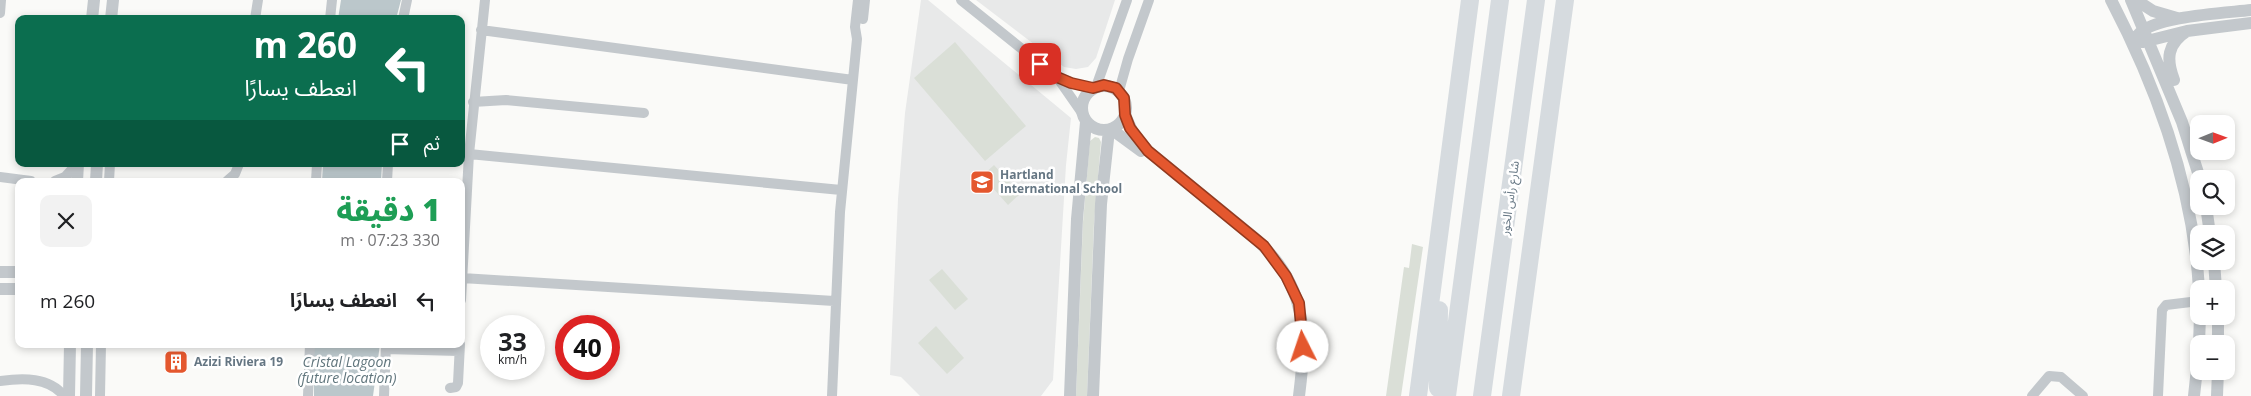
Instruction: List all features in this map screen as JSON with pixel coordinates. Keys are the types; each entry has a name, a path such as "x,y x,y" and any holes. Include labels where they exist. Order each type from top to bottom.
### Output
{"highway":[{"path":"1418,396 1470,0"},
{"path":"1446,396 1500,0"},
{"name":"شارع رأس الخور","path":"1482,396 1536,0"},
{"path":"1511,396 1564,0"},
{"path":"1438,396 1441,219"},
{"path":"1514,376 1519,396"}],"street":[{"path":"0,13 1,0"},
{"path":"92,15 94,0"},
{"path":"111,15 113,0"},
{"path":"256,15 258,0"},
{"path":"330,15 332,0"},
{"path":"404,15 406,0"},
{"path":"465,216 468,154 485,0"},
{"path":"857,39 855,28 858,0"},
{"path":"832,396 834,301 841,190 857,39 862,26 865,0"},
{"path":"961,0 1057,77 1078,85 1108,86 1119,91 1126,102 1125,115 1134,135 1148,151 1264,246 1280,266 1293,289 1301,309 1303,347 1299,396"},
{"path":"1070,396 1077,219 1084,118 1083,99 1094,87 1127,0"},
{"path":"1119,91 1126,64 1149,0"},
{"path":"2111,0 2159,105 2174,148 2190,216 2198,280"},
{"path":"2131,0 2190,142"},
{"path":"2136,0 2152,11 2179,19"},
{"path":"2131,44 2144,28 2179,19 2251,10"},
{"path":"2131,44 2150,42 2186,31 2251,23"},
{"path":"481,30 853,80"},
{"path":"2186,31 2175,40 2168,60 2185,113 2190,140"},
{"path":"1057,77 1084,118 1094,128 1110,129 1128,141 1253,244 1279,276 1301,319"},
{"path":"473,102 506,100 644,113"},
{"path":"1110,129 1118,125 1125,115"},
{"path":"1093,396 1101,204 1110,129"},
{"path":"468,154 841,190"},
{"path":"62,178 75,167"},
{"path":"230,178 238,167"},
{"path":"0,177 15,180"},
{"path":"0,272 15,272"},
{"path":"465,278 834,301"},
{"path":"0,289 15,289"},
{"path":"2158,396 2162,310 2166,305 2190,302"},
{"path":"69,396 70,348"},
{"path":"86,396 87,348"},
{"path":"100,396 101,348"},
{"path":"308,396 310,348"},
{"path":"384,396 386,348"},
{"path":"450,388 456,387 458,383 460,348"},
{"path":"2032,396 2049,376 2061,377 2084,396"},
{"path":"1060,396 1071,377"},
{"path":"2194,396 2196,380"},
{"path":"2199,380 2200,396"},
{"path":"2217,396 2218,380"},
{"path":"0,381 45,381 57,388 64,396"}],"shaded area":[{"name":"Hartland International School","path":"921,0 928,0 1071,118 1066,165 1053,380 1041,396 920,396 901,377 890,375 898,199 905,113"},
{"path":"976,0 1115,0 1096,58 1088,67 1076,69 1064,67"},
{"path":"955,42 1026,126 985,161 914,78"},
{"path":"1095,137 1099,138 1101,142 1094,223 1087,396 1076,396 1083,222 1090,141"},
{"path":"994,165 1020,194 1008,205 982,176"},
{"path":"1412,244 1423,247 1401,396 1386,396 1404,267 1409,268"},
{"path":"942,269 968,299 955,310 929,280"},
{"path":"936,326 964,358 947,374 918,343"}],"water":[{"path":"341,0 401,0 397,15 339,15"},
{"path":"323,167 382,167 381,178 322,178"},
{"name":"Cristal Lagoon (future location)","path":"314,348 379,348 373,396 314,396"}],"place":[{"name":"Hartland International School","path":"982,182"},
{"name":"Azizi Riviera 19","path":"176,362"}],"route":[{"path":"1040,64 1057,77 1071,83 1093,88 1104,85 1116,88 1126,102 1125,115 1130,128 1148,151 1264,246 1280,266 1299,303 1303,347"}]}
